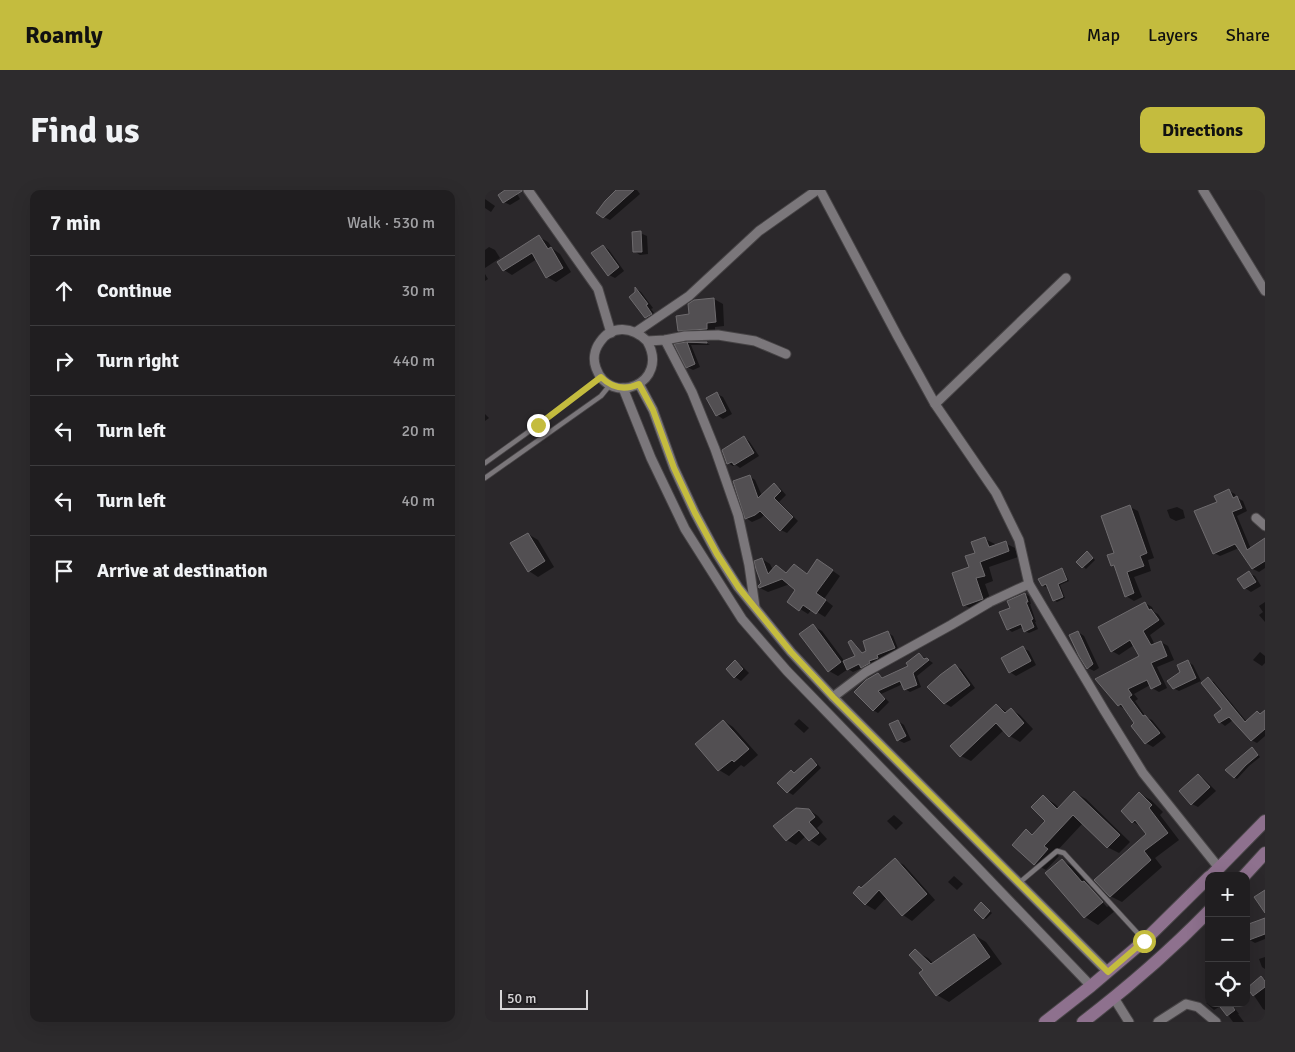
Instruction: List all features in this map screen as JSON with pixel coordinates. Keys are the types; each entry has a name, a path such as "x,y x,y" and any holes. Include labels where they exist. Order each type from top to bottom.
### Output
{"main road":[{"path":"1215,872 1265,821"},
{"path":"1248,872 1263,859"},
{"path":"1045,1022 1144,941 1205,882"},
{"path":"1083,1022 1114,998 1205,916"}],"street":[{"path":"527,190 598,289 611,333"},
{"path":"636,332 689,296 759,231 819,190 935,404 997,493 1019,540 1029,584 1143,773 1212,872"},
{"path":"1203,190 1265,291"},
{"path":"935,404 1066,278"},
{"path":"623,330 636,332 647,341 653,354 649,375 634,387 623,388 610,385 601,377 595,365 595,352 601,341 611,333 623,330"},
{"path":"647,341 685,336 718,335 755,341 786,354"},
{"path":"665,340 692,392 715,449 738,515 749,565 755,608"},
{"path":"639,384 653,410 674,468 695,513 717,554 739,588 791,652 833,697 1108,972"},
{"path":"623,388 651,458 685,529 742,619 787,671 1091,986"},
{"path":"1256,518 1265,526"},
{"path":"833,697 866,672 989,602 1029,584"},
{"path":"1114,998 1129,1022"},
{"path":"1158,1022 1186,1004 1198,1007 1216,1022"}],"lane":[{"path":"485,463 601,377"},
{"path":"485,478 601,396 610,385"},
{"path":"1019,883 1057,851 1064,853 1144,941"}],"building":[{"path":"505,190 522,191 503,203 498,195"},
{"path":"616,190 634,190 603,218 596,213"},
{"path":"641,231 642,252 633,252 632,232"},
{"path":"539,235 548,249 551,247 563,268 546,278 532,253 503,271 497,262"},
{"path":"603,245 619,267 608,276 591,253"},
{"path":"635,287 648,304 646,305 652,314 645,318 629,297 635,292"},
{"path":"714,298 716,322 707,323 707,329 678,331 676,316 689,314 688,304 694,300"},
{"path":"687,342 695,364 686,368 674,344"},
{"path":"717,392 726,411 716,416 706,398"},
{"path":"744,436 754,453 734,465 732,462 727,464 722,450"},
{"path":"750,475 758,498 774,483 781,491 774,498 793,517 780,531 760,511 745,519 733,481"},
{"path":"1229,489 1233,498 1237,496 1242,508 1232,512 1247,550 1265,538 1265,561 1252,569 1235,544 1213,554 1194,511 1217,502 1214,496"},
{"path":"1130,505 1147,553 1140,556 1144,566 1127,572 1134,593 1125,597 1114,565 1111,566 1107,555 1114,553 1101,516"},
{"path":"528,533 545,561 528,572 510,543"},
{"path":"985,537 989,547 1006,541 1009,551 980,562 985,576 976,578 983,599 963,606 952,573 969,567 965,556 975,553 971,542"},
{"path":"1087,551 1093,558 1082,568 1076,562"},
{"path":"762,558 768,574 776,565 786,573 794,564 807,574 817,559 833,570 816,593 826,600 816,614 803,605 799,611 787,602 795,590 782,579 759,588 758,586 761,583 754,561"},
{"path":"1062,568 1067,580 1058,584 1063,597 1053,601 1046,584 1042,586 1038,579"},
{"path":"1249,571 1256,582 1244,589 1237,579"},
{"path":"1025,593 1034,627 1024,632 1021,624 1007,630 999,612 1010,608 1007,601"},
{"path":"1145,602 1149,610 1151,609 1159,620 1143,631 1151,645 1161,641 1167,656 1151,663 1161,684 1151,689 1147,680 1128,689 1132,695 1129,697 1143,716 1145,715 1160,733 1145,744 1131,726 1134,723 1121,704 1118,706 1095,679 1139,656 1130,640 1111,652 1098,627"},
{"path":"813,624 841,662 828,672 799,634"},
{"path":"888,631 895,648 877,655 878,658 869,661 870,663 861,668 859,664 847,670 843,661 855,656 848,642 851,640 862,653 866,651 863,641"},
{"path":"1078,631 1093,664 1087,669 1069,635"},
{"path":"1023,646 1031,661 1009,673 1001,658"},
{"path":"919,653 924,659 927,658 929,660 913,673 917,685 904,690 900,681 878,691 885,699 873,711 854,692 866,680 878,673 882,678 908,666 906,663"},
{"path":"735,660 743,669 734,678 726,669"},
{"path":"1188,660 1196,678 1173,689 1167,681 1180,672 1177,665"},
{"path":"955,664 970,685 944,704 927,687"},
{"path":"1208,677 1245,722 1257,711 1260,714 1265,710 1265,729 1251,741 1229,717 1219,723 1214,715 1222,709 1201,683"},
{"path":"996,704 1005,713 1011,708 1024,723 1009,737 996,723 960,757 950,746"},
{"path":"723,720 749,749 734,762 732,760 718,771 695,744"},
{"path":"898,720 906,736 897,741 889,724"},
{"path":"1252,747 1258,755 1234,778 1225,770"},
{"path":"811,758 817,765 787,793 777,783 791,770 794,773"},
{"path":"1198,774 1210,787 1191,805 1179,791"},
{"path":"1074,791 1120,835 1107,848 1073,815 1044,846 1048,849 1034,865 1012,845 1026,829 1032,835 1045,821 1031,807 1043,795 1057,809"},
{"path":"1139,792 1152,805 1149,808 1168,833 1144,851 1151,860 1110,897 1094,880 1146,834 1135,820 1132,823 1121,811"},
{"path":"796,808 809,809 815,817 809,822 819,833 809,841 799,830 786,841 773,826"},
{"path":"895,858 927,894 902,916 879,890 865,905 853,893 859,886 861,888"},
{"path":"1062,859 1103,902 1084,918 1045,873"},
{"path":"1265,890 1265,913 1254,897"},
{"path":"981,902 990,911 983,919 974,910"},
{"path":"1265,918 1265,934 1250,940 1250,924"},
{"path":"974,934 990,957 936,996 919,973 923,970 909,955 915,949 931,964"},
{"path":"1261,976 1265,981 1265,987 1253,996 1250,992 1250,985"},
{"path":"1220,1007 1233,1007 1235,1010 1227,1016"}],"route":[{"path":"538,425 601,377 610,385 617,387 628,388 639,384 653,410 674,468 717,554 739,588 791,652 833,697 1108,972 1144,941"}]}
